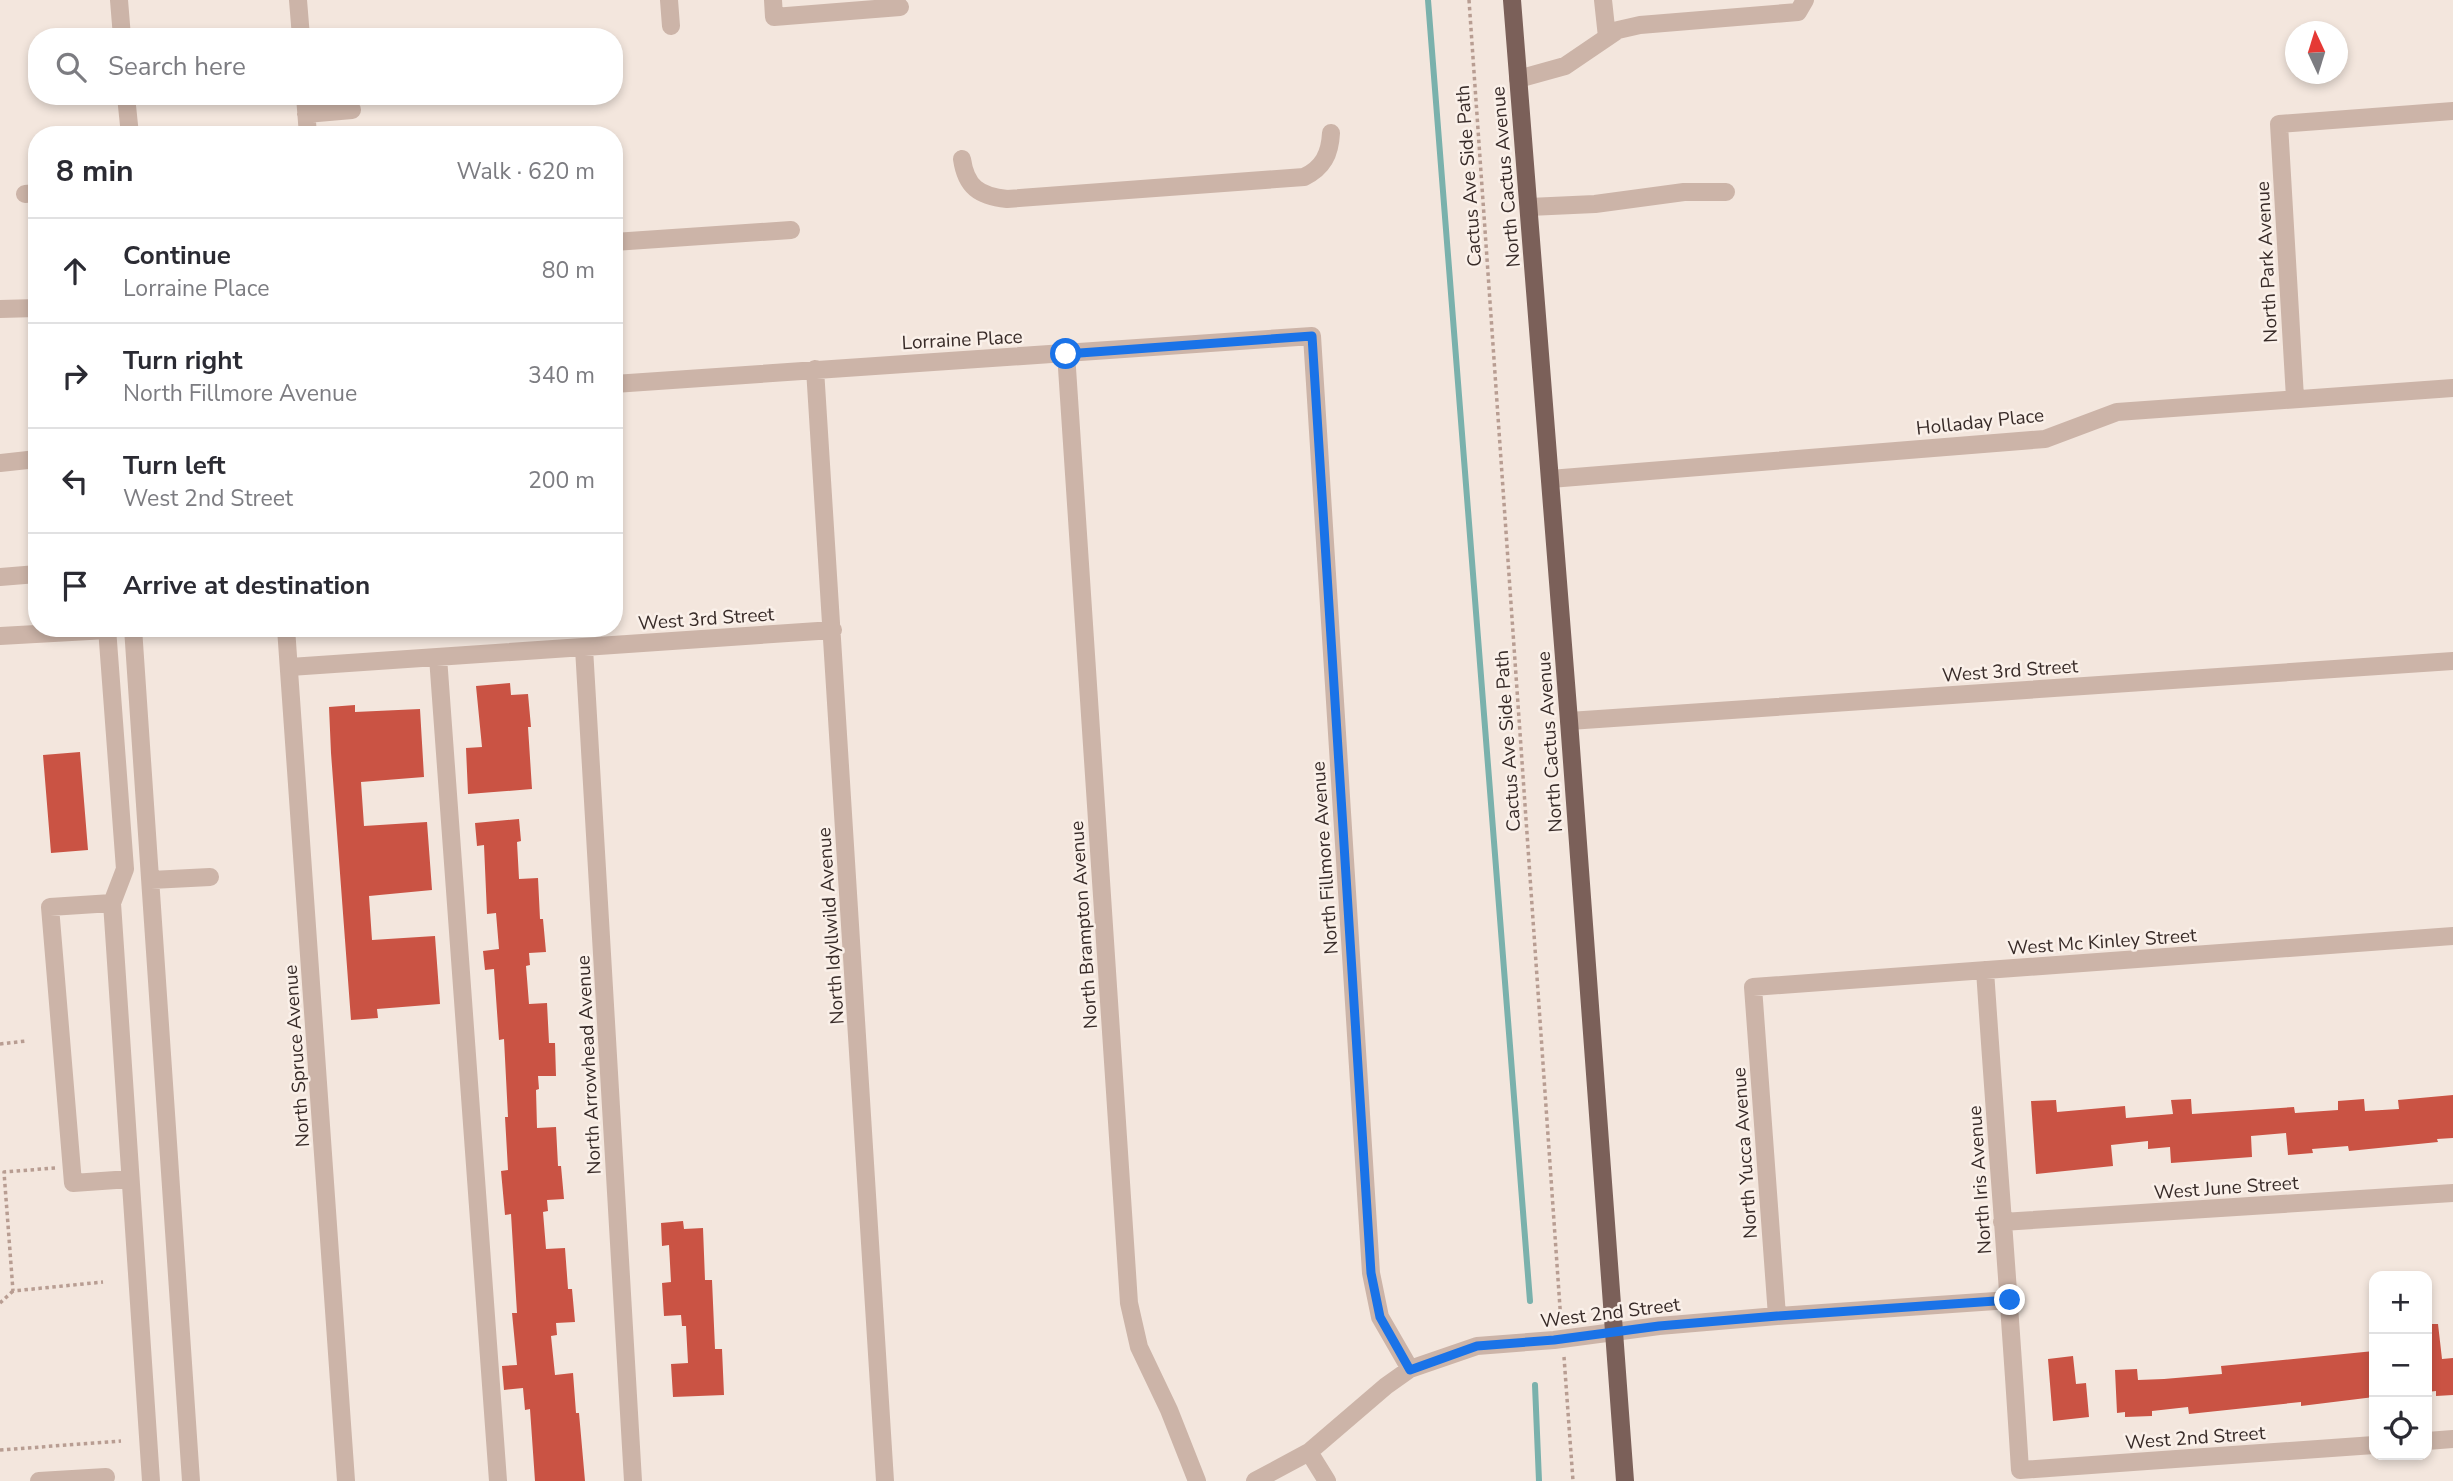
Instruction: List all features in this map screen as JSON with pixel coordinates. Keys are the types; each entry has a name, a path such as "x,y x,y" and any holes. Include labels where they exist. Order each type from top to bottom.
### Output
{"main road":[{"name":"North Cactus Avenue","path":"1512,0 1625,1481"}],"street":[{"path":"119,0 121,28"},
{"path":"298,0 300,28"},
{"path":"669,0 671,26"},
{"path":"773,0 774,17 900,7"},
{"path":"1602,40 1603,0"},
{"path":"1518,79 1565,66 1618,30 1640,25 1798,12 1805,0"},
{"path":"127,105 129,126"},
{"path":"307,126 306,105 352,110"},
{"name":"North Park Avenue","path":"2295,398 2279,124 2453,111"},
{"path":"962,159 964,174 969,183 993,197 1007,199 1304,177 1316,171 1324,162 1330,148 1331,133"},
{"path":"1529,207 1595,204 1684,192 1726,192"},
{"path":"623,241 791,230"},
{"path":"0,310 28,308"},
{"name":"Lorraine Place","path":"623,383 1312,336"},
{"name":"North Fillmore Avenue","path":"1312,336 1371,1273 1380,1317 1410,1370"},
{"name":"North Brampton Avenue","path":"1066,354 1129,1303 1139,1347 1169,1410 1197,1481"},
{"name":"North Idyllwild Avenue","path":"815,369 885,1481"},
{"name":"Holladay Place","path":"1550,478 2045,439 2117,412 2453,387"},
{"path":"0,463 28,460"},
{"path":"0,577 28,575"},
{"name":"West 3rd Street","path":"289,667 833,630"},
{"path":"0,636 28,634"},
{"path":"108,637 125,869 112,903 151,1481"},
{"path":"134,637 191,1481"},
{"name":"North Spruce Avenue","path":"287,637 346,1481"},
{"name":"North Arrowhead Avenue","path":"584,648 633,1481"},
{"path":"438,657 498,1481"},
{"name":"West 3rd Street","path":"1569,721 2453,661"},
{"path":"151,880 210,877"},
{"path":"112,903 50,907 73,1183 130,1179"},
{"name":"West Mc Kinley Street","path":"1753,987 2453,936"},
{"name":"North Iris Avenue","path":"1985,970 2020,1471"},
{"name":"North Yucca Avenue","path":"1753,987 1777,1316"},
{"name":"West June Street","path":"2002,1223 2453,1193"},
{"name":"West 2nd Street","path":"1255,1481 1309,1452 1386,1386 1410,1370 1477,1346 1614,1334 1659,1326 2010,1300"},
{"path":"2432,1441 2453,1439"},
{"name":"West 2nd Street","path":"2020,1471 2369,1445"},
{"path":"1309,1452 1327,1481"},
{"path":"38,1481 106,1477"}],"path":[{"name":"Cactus Ave Side Path","path":"1469,0 1573,1481"},
{"path":"0,1044 26,1041"},
{"path":"13,1291 2,1172 71,1167"},
{"path":"0,1303 13,1291 103,1282"},
{"path":"0,1450 121,1441"}],"building":[{"path":"510,683 511,695 528,694 532,789 468,794 466,748 482,747 476,686"},
{"path":"355,705 355,712 420,709 424,777 361,782 364,826 427,822 432,890 369,896 372,940 435,936 440,1004 377,1009 378,1018 351,1020 329,707"},
{"path":"80,752 88,850 51,853 43,755"},
{"path":"519,819 519,879 538,878 540,919 543,919 546,952 529,953 530,965 526,966 529,1004 547,1003 549,1043 555,1043 556,1076 538,1076 539,1089 536,1090 537,1128 556,1127 558,1166 561,1166 564,1199 547,1200 548,1211 543,1212 546,1249 565,1248 568,1289 572,1289 575,1322 556,1323 557,1335 551,1336 555,1375 573,1373 585,1481 535,1481 530,1409 525,1410 523,1388 504,1390 502,1366 517,1365 512,1313 517,1313 511,1214 505,1215 501,1171 508,1170 505,1117 508,1117 504,1039 499,1040 494,969 485,970 483,951 499,949 496,913 487,914 484,845 477,846 475,823"},
{"path":"2453,1095 2453,1138 2437,1139 2438,1142 2349,1151 2348,1146 2312,1149 2313,1153 2288,1155 2286,1133 2251,1136 2252,1157 2171,1163 2170,1147 2148,1149 2148,1141 2111,1145 2113,1166 2036,1174 2031,1101 2056,1100 2057,1112 2125,1106 2126,1118 2173,1114 2171,1100 2191,1099 2192,1114 2294,1107 2295,1113 2338,1110 2338,1101 2364,1099 2365,1111 2399,1109 2398,1100"},
{"path":"683,1221 684,1229 703,1228 705,1280 712,1280 715,1349 722,1349 724,1395 673,1397 671,1364 688,1363 686,1326 682,1326 681,1315 664,1316 662,1283 671,1282 669,1245 662,1246 661,1223"},
{"path":"2432,1324 2438,1324 2442,1359 2453,1358 2453,1395 2436,1396 2436,1391 2432,1391"},
{"path":"2369,1351 2369,1398 2301,1406 2301,1402 2189,1414 2188,1407 2152,1411 2152,1416 2125,1417 2125,1412 2117,1413 2115,1370 2137,1369 2138,1380 2222,1374 2221,1366"},
{"path":"2073,1356 2076,1384 2086,1383 2089,1417 2053,1421 2048,1359"}],"waterway":[{"path":"1428,0 1530,1301"},
{"path":"1535,1385 1539,1481"}],"route":[{"path":"1066,354 1312,336 1371,1273 1380,1317 1410,1370 1477,1346 1614,1334 1659,1326 2010,1300"}]}
